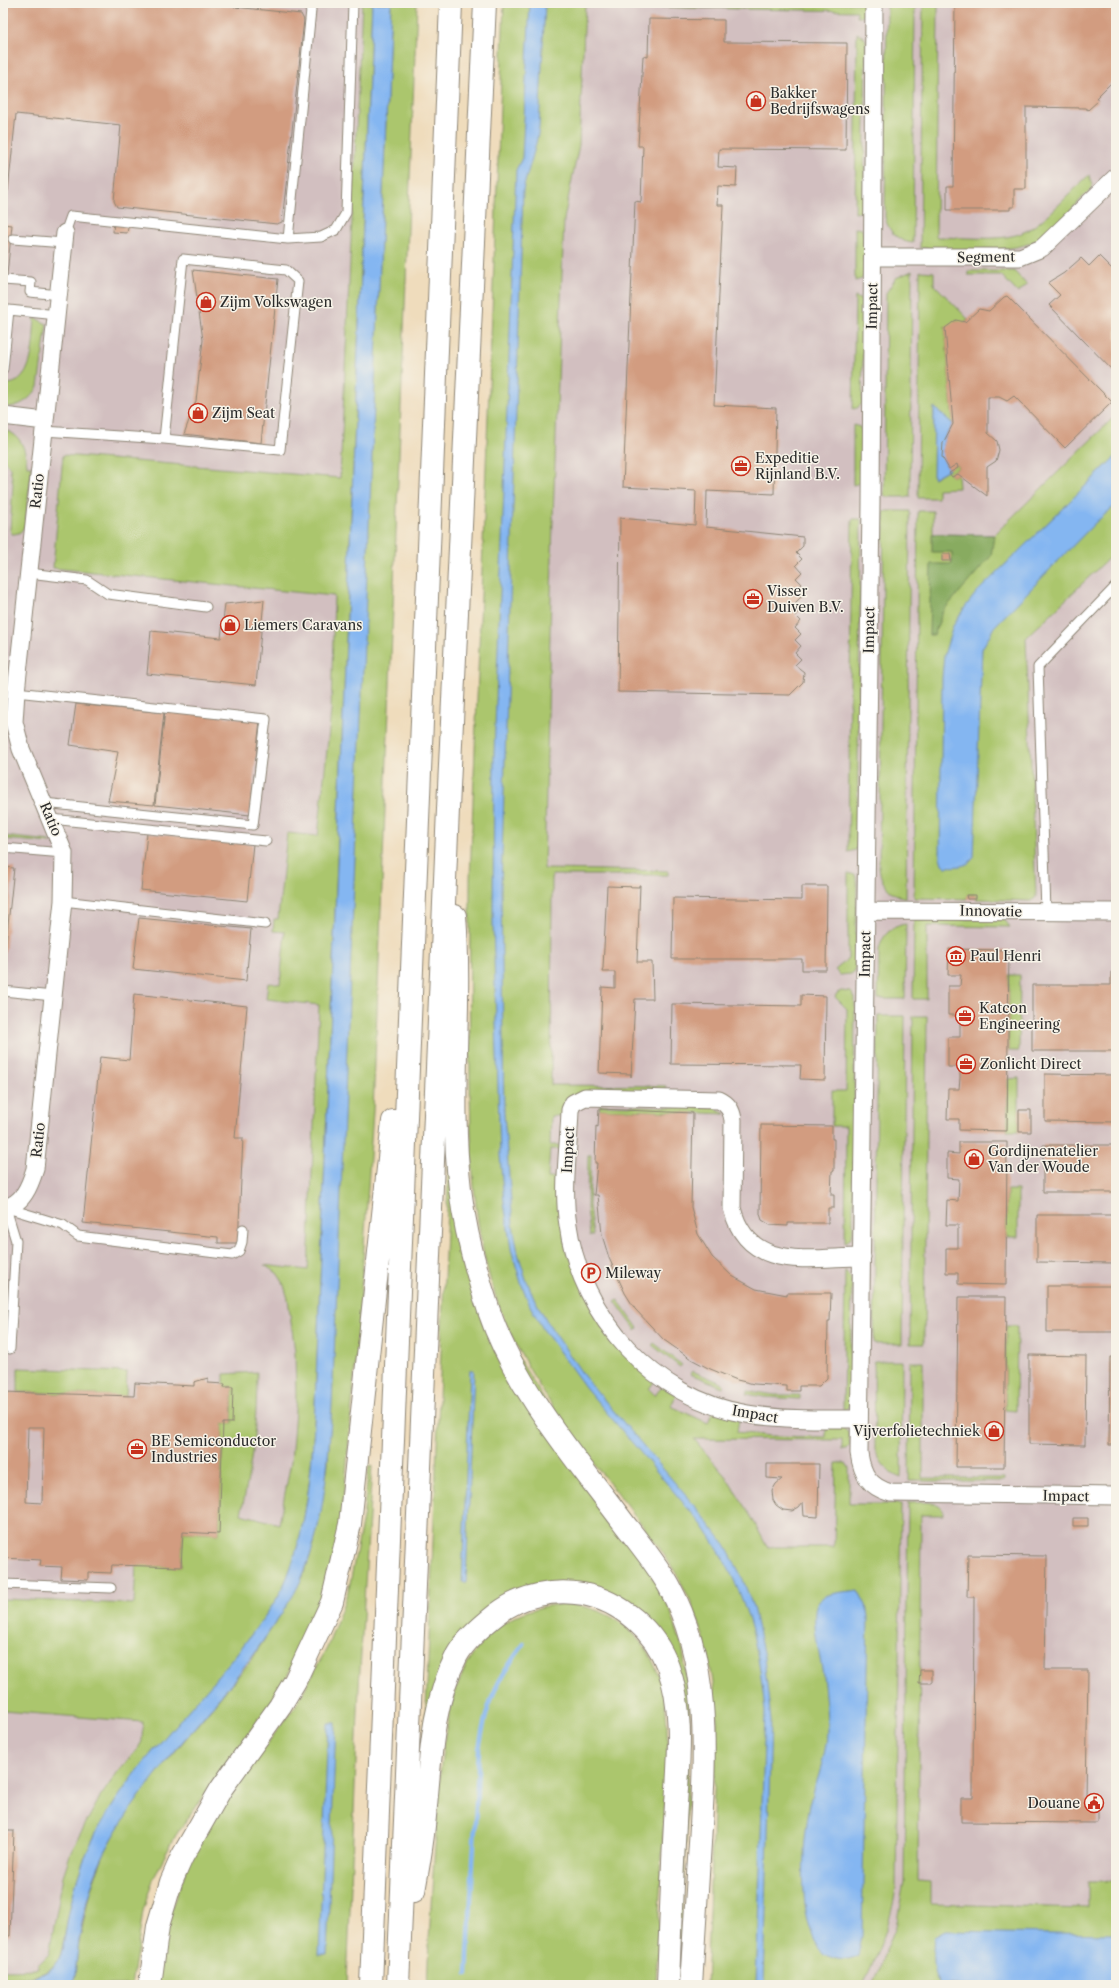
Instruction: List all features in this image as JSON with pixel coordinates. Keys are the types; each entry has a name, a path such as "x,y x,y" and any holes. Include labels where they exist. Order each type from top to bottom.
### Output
{"highway":[{"path":"371,1985 451,3"},
{"path":"398,1982 448,809 485,3"},
{"path":"448,809 458,958 456,1132 460,1190 473,1258 490,1314 513,1365 551,1426 652,1560 669,1587 683,1616 696,1657 703,1706 702,1801 691,1985"},
{"path":"150,1985 158,1926 171,1882 192,1839 217,1796 280,1706 295,1681 332,1602 342,1562 350,1524 355,1483 415,915"},
{"path":"398,1982 423,1841 429,1763 441,1693 458,1654 480,1627 504,1608 526,1598 568,1592 588,1595 608,1602 628,1613 642,1625 654,1642 668,1666 670,1673 675,1695 680,1744 668,1985"}],"street":[{"name":"Impact","path":"874,3 873,257 859,1419 859,1453 861,1468 866,1477 874,1486 882,1491 904,1494 1116,1496"},
{"name":"Segment","path":"873,257 1020,257 1042,248 1116,177"},
{"name":"Ratio","path":"4,1208 20,1199 30,1186 35,1169 63,901 64,853 21,749 14,722 65,238"},
{"path":"3,416 44,426"},
{"name":"Innovatie","path":"866,911 1116,912"},
{"name":"Impact","path":"859,1419 782,1419 746,1414 711,1405 664,1381 634,1356 595,1305 574,1252 568,1224 567,1192 570,1110 573,1103 585,1097 719,1100 726,1103 733,1114 732,1208 735,1220 742,1232 752,1244 766,1253 782,1258 862,1257"}],"lane":[{"path":"288,239 310,10 305,3"},
{"path":"13,240 65,238 71,216 288,239 321,237 336,230 346,213 353,3"},
{"path":"44,426 164,439 280,450 298,281 286,270 183,259 164,439"},
{"path":"3,280 31,282 30,292 59,295"},
{"path":"3,369 9,310 57,315"},
{"path":"29,573 87,580 108,594 206,608"},
{"path":"1046,912 1038,667 1116,586"},
{"path":"16,692 266,719 253,825 44,803"},
{"path":"51,819 266,841"},
{"path":"3,848 64,853"},
{"path":"63,901 265,924"},
{"path":"3,992 53,996"},
{"path":"4,1208 63,1225 78,1236 232,1254 239,1250 242,1242 243,1229"},
{"path":"4,1208 16,1241 10,1349"},
{"path":"3,1584 111,1588"}],"shaded area":[{"path":"3,3 384,3 322,1455 64,1979 3,1982"},
{"path":"537,3 1116,3 1116,1985 760,1985 768,1716 539,1316"}],"green space":[{"path":"362,3 372,3 315,1405 310,1475 303,1521 291,1566 283,1587 272,1606 213,1683 152,1752 133,1776 115,1801 99,1828 85,1856 78,1877 59,1960 47,1971 41,1974 26,1978 3,1979 3,1970 38,1969 38,1965 49,1954 63,1876 72,1849 99,1799 119,1770 139,1747 142,1740 143,1722 3,1711 3,1599 134,1604 136,1565 181,1567 183,1532 219,1534 223,1423 232,1423 233,1387 224,1387 224,1374 257,1372 253,1443 241,1514 279,1524 291,1462 296,1397 295,1352 288,1299 283,1282 277,1273 264,1265 308,1270 319,1005 266,999 268,983 280,984 285,932 273,931 274,919 278,919 287,833 318,836 331,711 334,596 53,568 63,455 340,478"},
{"path":"391,3 417,3 373,1112 359,1322 346,1474 339,1534 322,1602 283,1685 176,1835 161,1863 151,1885 143,1911 132,1985 73,1985 78,1948 90,1891 104,1854 118,1828 143,1790 249,1663 303,1577 314,1544 328,1464"},
{"path":"504,3 866,3 866,13 861,17 857,17 857,11 585,6 579,145 564,219 553,517 544,869 668,871 668,875 552,875 551,1085 666,1086 666,1092 587,1091 563,1116 551,1116 550,1145 562,1145 562,1149 550,1149 548,1178 561,1178 566,1251 654,1382 649,1389 655,1395 662,1387 676,1395 671,1406 708,1423 712,1412 739,1419 737,1432 770,1436 826,1437 826,1426 842,1426 848,1431 850,1446 847,1449 842,1449 842,1440 694,1439 726,1477 753,1520 767,1547 834,1547 836,1463 846,1463 849,1468 849,1504 901,1504 896,1888 887,1926 879,1949 863,1985 706,1985 717,1720 712,1676 698,1619 685,1589 667,1559 568,1429 528,1366 505,1321 494,1292 480,1232 473,1172 470,1110 470,879"},
{"path":"887,3 915,3 913,243 898,238 894,235 886,222 885,217"},
{"path":"923,3 938,3 936,237 998,238 1016,235 1045,218 1089,175 1092,185 1091,189 1057,225 1035,241 1024,245 995,250 920,248"},
{"path":"857,33 864,37 866,41 864,206 860,212 855,213"},
{"path":"855,228 862,229 864,236 864,276 862,279 855,281"},
{"path":"912,271 910,497 887,497 884,495 886,293 896,278"},
{"path":"920,271 934,272 934,284 968,319 963,323 956,320 946,328 945,326 953,424 934,408 934,478 957,464 958,468 949,473 952,477 958,474 959,488 938,489 938,498 918,498"},
{"path":"968,271 1014,271 1027,285 1018,293 1001,275 968,275"},
{"path":"855,297 862,300 864,304 862,404 853,409"},
{"path":"35,318 47,324 38,387 28,399 19,405 3,407 3,384 13,383 21,378 27,370 32,349"},
{"path":"1116,415 1116,456 1004,566 978,659 990,628 1116,495 1116,551 1026,638 1036,897 1032,901 976,899 976,895 967,895 967,899 914,898 918,511 933,511 933,534 994,535"},
{"path":"853,425 860,427 862,431 861,483 853,485"},
{"path":"3,430 18,438 24,448 27,466 32,466 25,524 21,532 15,534 12,534 10,530 13,484 10,468 3,458"},
{"path":"910,511 906,898 895,894 887,887 880,873 879,867 884,512"},
{"path":"852,519 861,519 857,846 856,850 848,852"},
{"path":"932,534 994,535 991,556 943,611 934,635 929,635 931,564 952,564 952,552 932,552"},
{"path":"3,836 50,841 51,843 3,839"},
{"path":"848,873 855,875 857,880 855,971 851,974 840,975 835,970 848,959"},
{"path":"914,919 1004,919 1010,927 927,926 927,999 913,999"},
{"path":"906,924 905,999 878,999 880,945 888,932 896,927"},
{"path":"1009,975 1020,975 1019,1051 1008,1051"},
{"path":"841,991 851,992 855,998 853,1232 850,1239 845,1243 846,1126 832,1126 832,1091 846,1091 847,1009 835,997 837,993"},
{"path":"878,1016 905,1016 902,1344 874,1344"},
{"path":"913,1016 927,1016 924,1344 910,1344"},
{"path":"1019,1078 1019,1131 1007,1131 1008,1079"},
{"path":"452,1088 475,1288 640,1554 670,1609 683,1650 689,1699 690,1737 680,1985 675,1985 680,1686 614,1597 490,1609 425,1733"},
{"path":"600,1105 716,1108 726,1114 599,1109"},
{"path":"588,1155 591,1155 589,1205 593,1235 590,1236 587,1207"},
{"path":"1007,1190 1018,1190 1018,1237 1006,1237"},
{"path":"845,1270 852,1280 850,1403 847,1409 843,1411"},
{"path":"618,1300 638,1328 636,1330 615,1301"},
{"path":"1006,1326 1017,1326 1016,1411 1005,1410"},
{"path":"654,1343 682,1365 680,1367 652,1345"},
{"path":"874,1361 902,1361 901,1478 885,1467 875,1450"},
{"path":"910,1362 923,1362 923,1478 1004,1478 1004,1481 909,1481"},
{"path":"18,1368 127,1372 126,1396 18,1392"},
{"path":"692,1371 724,1384 723,1387 690,1374"},
{"path":"748,1391 775,1395 800,1395 800,1399 764,1397 747,1394"},
{"path":"369,1465 372,1466 359,1687 347,1985 155,1985 159,1940 201,1832 296,1705 327,1648 349,1588 363,1518"},
{"path":"924,1502 935,1504 942,1510 943,1515 921,1515 918,1881 931,1882 931,1904 1088,1908 1088,1881 1116,1881 1116,1985 872,1985 896,1926 904,1882 908,1503"},
{"path":"565,1604 596,1610 610,1616 634,1634 652,1659 663,1690 667,1726 667,1764 656,1985 427,1985 438,1797 448,1722 457,1687 473,1655 495,1630 525,1612"}],"water":[{"path":"372,3 391,3 332,1405 327,1470 321,1513 310,1555 297,1589 251,1658 163,1765 142,1793 105,1852 95,1874 84,1912 79,1937 73,1985 3,1985 3,1979 27,1978 41,1975 54,1967 59,1960 78,1877 85,1856 99,1828 115,1801 133,1776 232,1659 272,1606 283,1587 291,1566 303,1521 310,1475 315,1405"},
{"path":"530,3 545,3 539,128 523,190 501,887 504,1114 513,1225 518,1253 526,1279 535,1300 548,1323 584,1376 704,1517 725,1545 742,1577 753,1607 764,1657 771,1721 764,1985 756,1985 765,1712 758,1660 747,1614 729,1570 702,1525 585,1387 543,1329 530,1306 521,1283 511,1249 504,1202 500,1156 493,922 494,754 516,170 522,158"},
{"path":"934,407 953,424 944,440 942,452 945,463 949,469 933,478"},
{"path":"1116,456 1116,505 1095,523 994,627 982,649 974,857 972,861 965,865 946,867 942,864 940,857 942,678 944,655 953,626 976,593"},
{"path":"470,1370 474,1370 466,1582 462,1582"},
{"path":"858,1590 866,1605 868,1617 862,1936 858,1956 836,1959 821,1950 811,1932 806,1908 804,1882 804,1856 808,1816 825,1752 827,1730 824,1683 816,1638 815,1617 818,1602 825,1596"},
{"path":"328,1723 336,1723 327,1955 319,1955"},
{"path":"945,1931 1112,1934 1116,1932 1116,1985 941,1985 935,1975 933,1956 934,1937"}],"building":[{"path":"3,3 197,3 301,14 304,20 282,222 277,224 117,207 114,201 121,125 16,114 8,191 3,195"},
{"path":"955,3 1116,3 1116,78 1096,98 1098,101 1088,110 1085,108 1026,107 1026,189 1014,189 1014,207 1010,207 1010,210 947,210 947,186 953,186"},
{"path":"649,19 724,20 724,42 847,43 846,150 719,149 718,167 737,168 736,187 718,186 717,205 723,205 714,405 776,408 774,494 707,491 706,527 803,537 803,546 796,553 802,559 796,565 802,572 796,578 802,584 796,590 802,596 795,603 802,609 795,615 801,621 795,628 801,634 795,640 801,646 795,653 801,659 795,665 804,672 803,682 790,695 618,692 620,518 695,525 696,491 623,487 635,201 641,202 643,146 638,146 643,56 648,57"},
{"path":"114,222 129,223 127,233 113,232"},
{"path":"3,224 12,225 7,275 3,275"},
{"path":"1099,256 1116,273 1116,374 1049,305 1060,295 1048,283 1064,273 1081,258 1089,266"},
{"path":"193,270 278,279 261,443 184,434 196,401 203,340"},
{"path":"1007,296 1112,402 1065,448 1014,396 1007,401 999,397 988,397 988,433 997,441 999,450 996,461 987,467 987,496 958,474 952,477 949,473 958,468 957,464 949,469 942,457 943,443 953,424 945,328 956,320 965,322 979,309 989,311"},
{"path":"942,554 950,554 951,561 942,561"},
{"path":"264,600 256,685 147,674 151,631 221,638 225,604"},
{"path":"76,704 164,713 154,805 108,801 118,752 70,745"},
{"path":"165,710 260,720 250,815 155,805"},
{"path":"147,833 253,844 247,901 141,890"},
{"path":"3,867 14,868 4,962 3,962"},
{"path":"640,885 637,962 652,962 653,999 635,999 631,1077 631,1074 599,1073 602,987 615,988 615,972 602,972 607,886 639,887"},
{"path":"802,886 827,886 826,970 802,970 802,959 672,959 673,898 802,900"},
{"path":"966,895 976,895 976,899 967,899"},
{"path":"139,918 251,929 246,981 133,969"},
{"path":"949,949 1009,950 1007,1131 959,1130 959,1119 947,1119 948,1089 959,1089 960,1078 960,1067 948,1067 948,1037 960,1037 960,1015 948,1015 948,986 960,986 961,975 948,975"},
{"path":"1111,972 1116,972 1116,1051 1032,1051 1032,985 1111,985"},
{"path":"134,994 247,1006 235,1138 243,1138 238,1243 218,1243 218,1237 83,1223 100,1057 129,1060"},
{"path":"801,995 826,996 825,1080 800,1079 801,1065 671,1064 672,1004 801,1006"},
{"path":"1045,1074 1116,1075 1116,1122 1045,1121"},
{"path":"599,1109 693,1113 691,1207 698,1234 712,1257 732,1276 756,1289 787,1295 787,1293 831,1293 830,1321 828,1321 827,1378 819,1386 799,1386 799,1391 787,1391 787,1386 754,1384 737,1380 708,1368 691,1359 664,1340 635,1309 625,1293 609,1258 602,1235 598,1195 594,1195 597,1163 595,1163 596,1126 598,1127"},
{"path":"1019,1110 1031,1110 1031,1132 1019,1132"},
{"path":"761,1125 832,1126 832,1139 834,1139 834,1171 832,1171 831,1195 834,1195 834,1208 828,1208 828,1223 788,1223 788,1226 770,1225 762,1220 760,1214"},
{"path":"959,1142 1007,1142 1006,1285 958,1284 958,1273 946,1273 946,1248 958,1248 958,1225 946,1225 947,1200 958,1201 959,1179 947,1178 947,1153 959,1154"},
{"path":"1043,1145 1116,1145 1116,1192 1043,1192"},
{"path":"1037,1215 1116,1215 1116,1263 1037,1262"},
{"path":"1047,1286 1116,1286 1116,1332 1047,1332"},
{"path":"958,1297 1006,1297 1004,1467 956,1467"},
{"path":"1029,1355 1086,1356 1085,1445 1029,1444"},
{"path":"1110,1357 1116,1357 1116,1445 1109,1445"},
{"path":"208,1378 208,1383 225,1384 224,1387 233,1387 232,1423 223,1423 219,1534 183,1532 181,1567 112,1565 111,1573 88,1572 88,1580 61,1579 62,1567 40,1566 41,1560 3,1558 3,1392 134,1396 135,1383 194,1386 194,1382","holes":["28,1427 44,1427 42,1503 26,1502"]},
{"path":"767,1464 819,1464 818,1517 804,1516 803,1502 799,1507 792,1511 783,1510 776,1505 773,1500 772,1491 776,1484 782,1479 767,1478"},
{"path":"1073,1518 1088,1518 1088,1526 1073,1526"},
{"path":"968,1555 1047,1556 1045,1670 1088,1670 1086,1799 1098,1799 1098,1823 961,1822 961,1798 973,1798 974,1597 967,1597"},
{"path":"920,1670 932,1670 932,1683 919,1683"},
{"path":"3,1831 14,1831 10,1936 3,1935"}],"waterway":[{"path":"467,1974 479,1749 489,1705 499,1681 524,1644"}],"place":[{"name":"Bakker Bedrijfswagens","path":"756,101"},
{"name":"Zijm Volkswagen","path":"206,302"},
{"name":"Zijm Seat","path":"198,413"},
{"name":"Expeditie Rijnland B.V.","path":"741,466"},
{"name":"Visser Duiven B.V.","path":"753,599"},
{"name":"Liemers Caravans","path":"230,625"},
{"name":"Paul Henri","path":"956,956"},
{"name":"Katcon Engineering","path":"965,1016"},
{"name":"Zonlicht Direct","path":"966,1064"},
{"name":"Gordijnenatelier Van der Woude","path":"974,1159"},
{"name":"Mileway","path":"591,1273"},
{"name":"Vijverfolietechniek","path":"994,1431"},
{"name":"BE Semiconductor Industries","path":"137,1449"},
{"name":"Douane","path":"1094,1803"}]}
